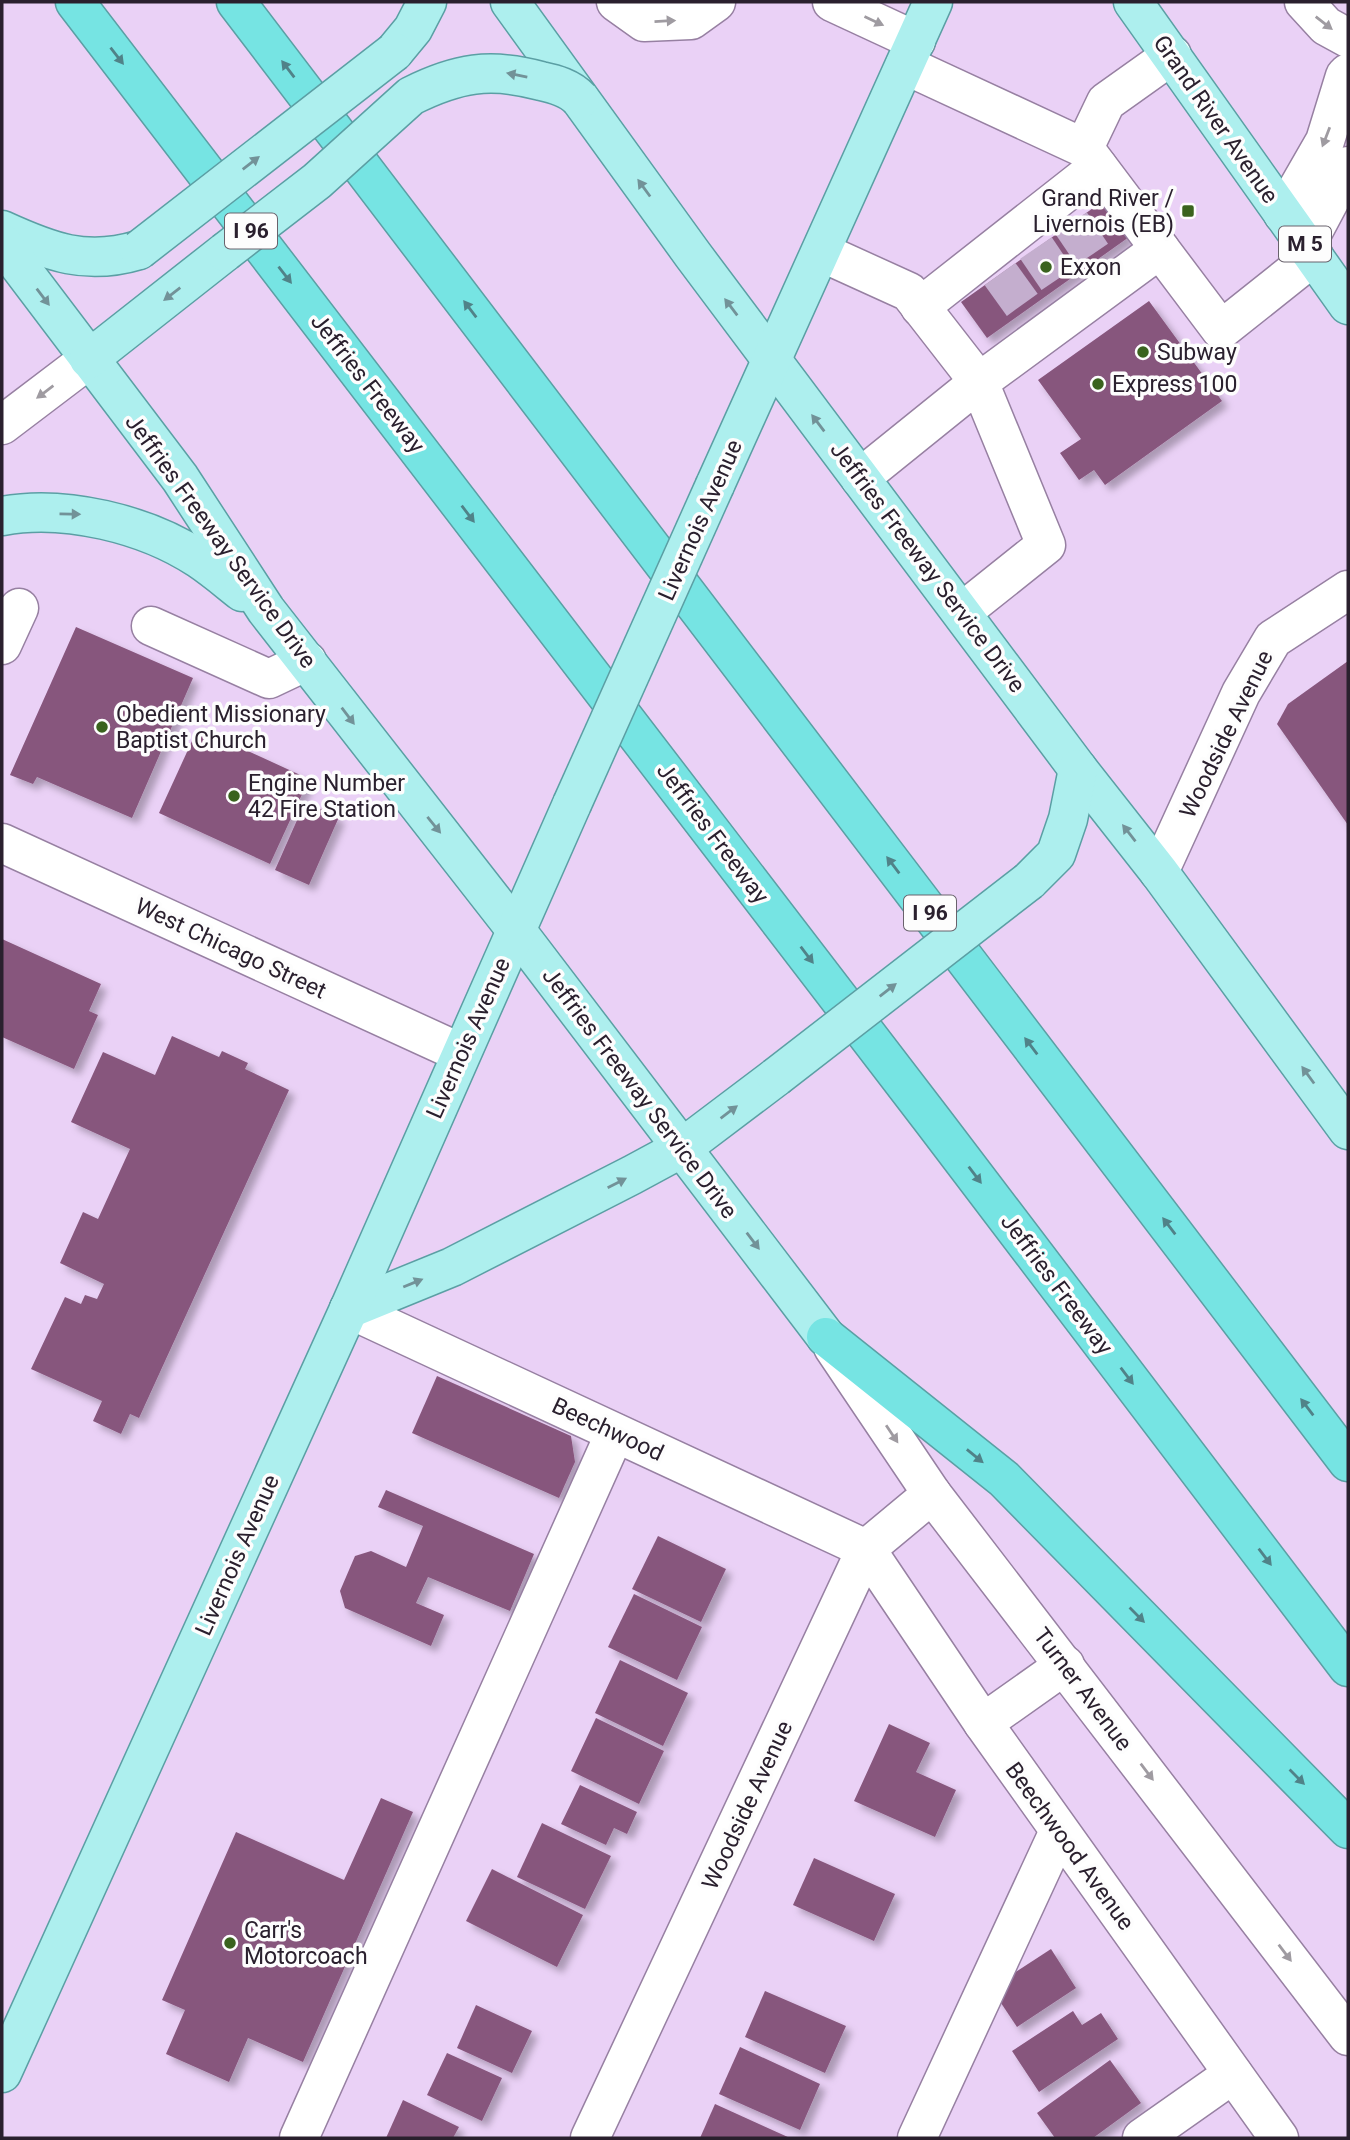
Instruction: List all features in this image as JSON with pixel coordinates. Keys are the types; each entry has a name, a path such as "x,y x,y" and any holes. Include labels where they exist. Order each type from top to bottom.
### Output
{"highway":[{"name":"Jeffries Freeway","path":"75,2 942,1132 1348,1667"},
{"name":"I 96","path":"236,2 1348,1462"},
{"path":"826,1337 1004,1479 1348,1829"}],"main road":[{"path":"2,230 41,248 68,255 93,258 118,256 139,250 394,52 413,29 427,2"},
{"name":"Jeffries Freeway Service Drive","path":"510,2 772,362 1159,872 1348,1130"},
{"name":"Livernois Avenue","path":"2,2073 349,1309 572,804 933,2"},
{"name":"Grand River Avenue","path":"1133,2 1348,305"},
{"path":"89,359 317,181 411,96 464,75 484,72 515,74 553,84 574,93 580,99"},
{"name":"Jeffries Freeway Service Drive","path":"2,243 180,478 266,610 516,930 826,1337"},
{"path":"2,516 80,514 162,539 198,558 266,610"},
{"path":"349,1309 452,1267 682,1148 1029,881 1056,854 1068,819 1078,768"}],"street":[{"path":"615,2 644,22 691,20 716,2"},
{"path":"832,2 910,53 1091,158 1221,330 1310,250 1348,166"},
{"path":"1304,2 1326,26 1348,38"},
{"path":"920,307 993,265 1063,212 1091,158 1106,102 1172,55"},
{"path":"1283,214 1325,141 1348,73"},
{"path":"860,478 979,382 1035,322 1104,272 1160,249"},
{"path":"821,252 909,292 979,382 1046,545 962,612"},
{"path":"2,425 89,359"},
{"name":"Woodside Avenue","path":"1159,872 1241,693 1273,639 1348,590"},
{"path":"2,645 19,608"},
{"path":"151,626 269,679 307,661"},
{"name":"West Chicago Street","path":"2,843 461,1053"},
{"name":"Beechwood","path":"349,1309 866,1549"},
{"name":"Turner Avenue","path":"826,1337 932,1494 1348,2036"},
{"path":"299,2138 615,1433"},
{"name":"Woodside Avenue","path":"590,2138 866,1549 932,1494"},
{"name":"Beechwood Avenue","path":"866,1549 982,1723 1279,2138"},
{"path":"982,1723 1065,1665"},
{"path":"917,2138 1059,1831"},
{"path":"1142,2138 1233,2074"}],"building":[{"path":"1103,201 1129,237 987,338 961,302"},
{"path":"1149,301 1222,401 1105,485 1094,470 1079,480 1060,453 1081,439 1038,380"},
{"name":"Obedient Missionary Baptist Church","path":"76,627 193,678 132,818 37,777 33,784 10,775"},
{"path":"1348,661 1348,825 1277,724 1288,704"},
{"name":"Engine Number 42 Fire Station","path":"198,728 309,779 270,864 159,813"},
{"path":"305,802 339,817 309,885 275,870"},
{"path":"2,939 101,984 89,1011 98,1015 74,1069 2,1037"},
{"path":"172,1036 219,1057 222,1051 248,1063 245,1069 289,1090 139,1418 130,1414 121,1434 93,1421 102,1401 31,1369 65,1297 81,1304 85,1295 97,1299 104,1284 60,1263 83,1212 98,1219 130,1149 71,1122 103,1052 155,1075"},
{"path":"437,1376 571,1436 575,1462 559,1498 412,1433"},
{"path":"386,1490 534,1554 510,1611 428,1577 416,1603 444,1615 431,1646 345,1608 340,1591 355,1556 371,1551 406,1567 423,1526 378,1507"},
{"path":"658,1536 726,1569 701,1622 632,1589"},
{"path":"634,1594 702,1627 677,1680 608,1647"},
{"path":"620,1660 688,1693 663,1746 595,1713"},
{"path":"596,1718 664,1751 639,1804 571,1771"},
{"path":"889,1724 930,1743 916,1772 956,1790 935,1837 854,1801"},
{"path":"580,1785 637,1812 627,1834 614,1828 606,1845 561,1824"},
{"path":"381,1798 413,1812 303,2062 248,2038 229,2082 166,2054 185,2010 162,2000 236,1832 344,1880"},
{"path":"542,1823 611,1856 585,1909 517,1877"},
{"path":"814,1858 895,1894 874,1941 793,1905"},
{"path":"492,1869 583,1915 557,1967 466,1921"},
{"path":"1051,1949 1076,1988 1017,2027 991,1988"},
{"path":"765,1991 846,2026 825,2073 745,2037"},
{"path":"476,2005 532,2031 512,2073 457,2048"},
{"path":"1073,2011 1082,2025 1101,2013 1118,2039 1039,2092 1012,2051"},
{"path":"740,2047 820,2084 800,2130 719,2094"},
{"path":"447,2053 502,2078 482,2121 427,2095"},
{"path":"1110,2060 1141,2103 1093,2138 1055,2138 1037,2113"},
{"path":"403,2100 459,2127 453,2138 386,2138"},
{"path":"715,2104 790,2138 700,2138"}],"tunnel":[{"path":"1071,223 1096,260"},
{"path":"1036,248 1061,285"},
{"path":"1000,274 1026,310"}],"place":[{"name":"Grand River / Livernois (EB)","path":"1188,211"},
{"name":"Exxon","path":"1046,267"},
{"name":"Subway","path":"1143,352"},
{"name":"Express 100","path":"1098,384"},
{"name":"Obedient Missionary Baptist Church","path":"102,727"},
{"name":"Engine Number 42 Fire Station","path":"234,796"},
{"name":"Carr's Motorcoach","path":"230,1943"}]}
